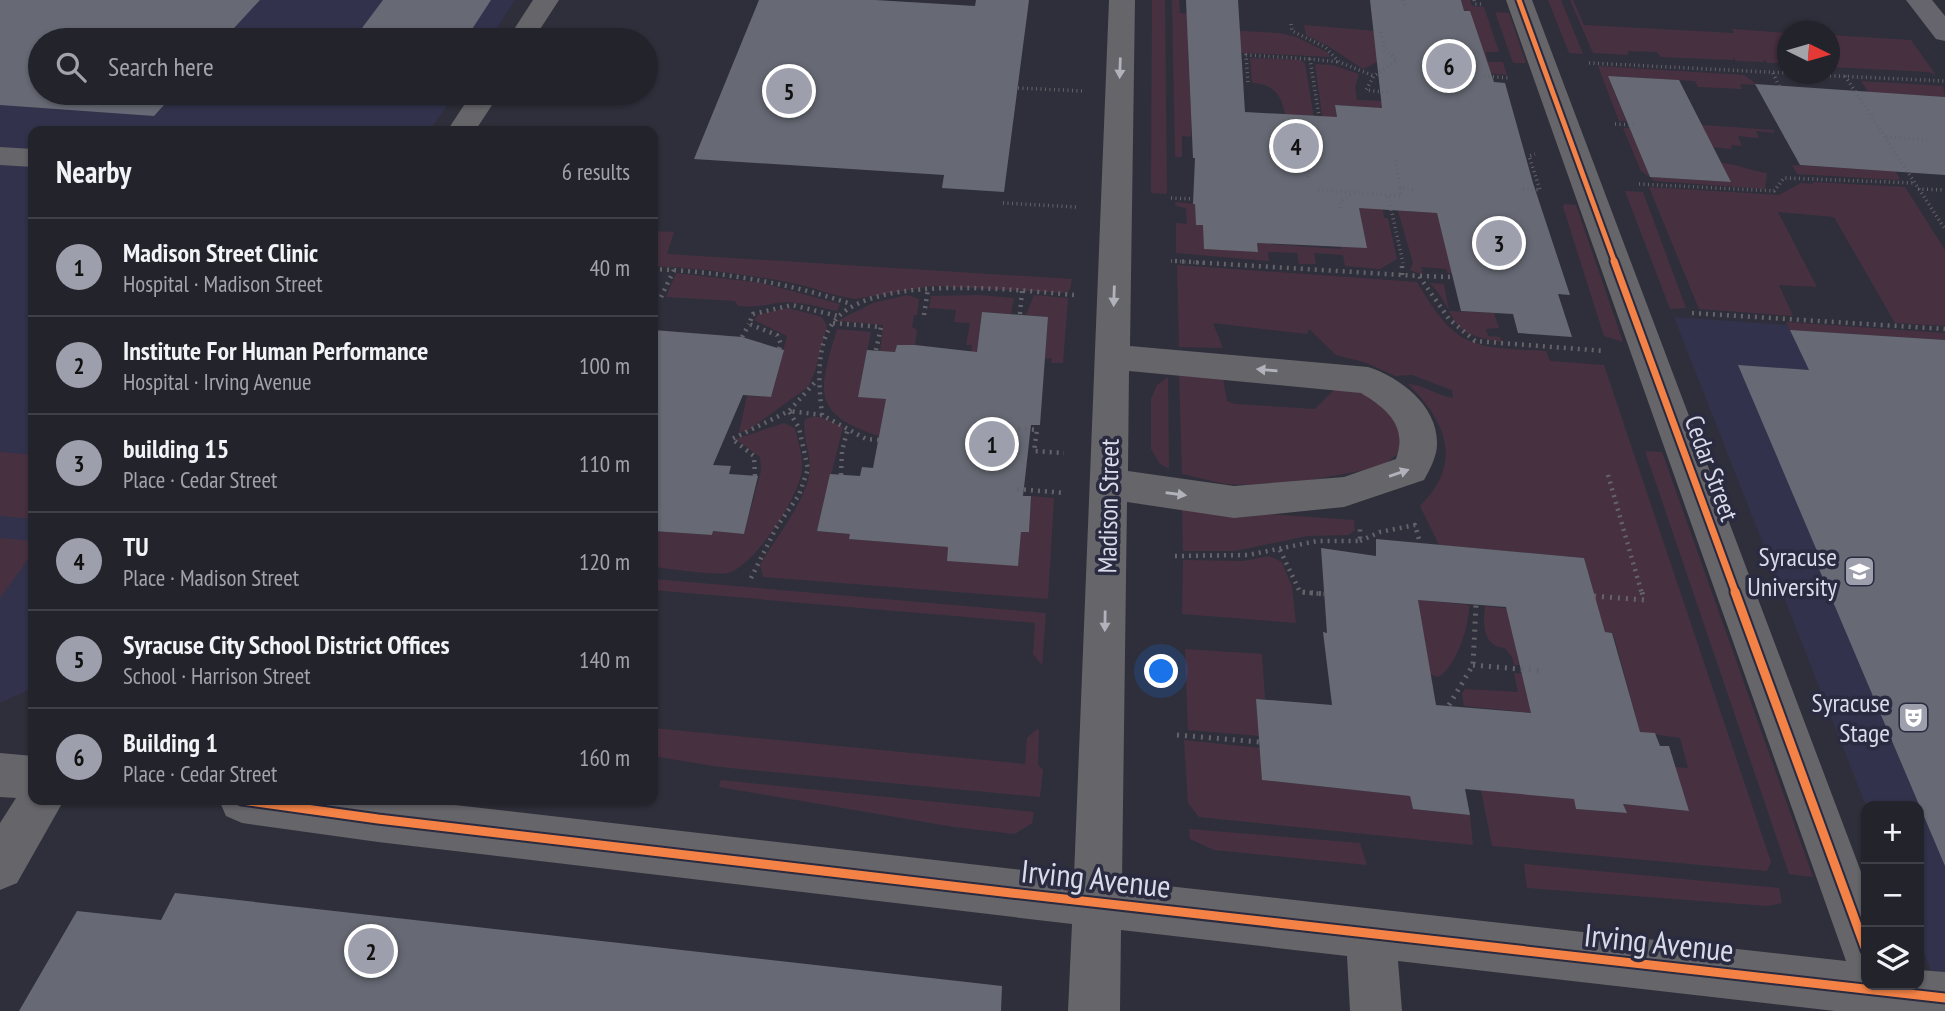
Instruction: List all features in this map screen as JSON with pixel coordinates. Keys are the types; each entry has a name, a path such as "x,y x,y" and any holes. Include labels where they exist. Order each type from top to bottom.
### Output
{"main road":[{"path":"1919,0 1945,33"}],"street":[{"path":"528,28 546,0"},
{"name":"Madison Street","path":"1094,1011 1122,0"},
{"name":"Cedar Street","path":"1504,2 1861,937"},
{"path":"464,126 478,105"},
{"path":"0,156 28,158"},
{"path":"1108,484 1234,502 1344,492 1411,469 1419,444 1414,419 1397,397 1368,380 1112,357"},
{"path":"0,775 28,778"},
{"path":"0,866 38,805"},
{"name":"Irving Avenue","path":"278,805 392,821 1371,935 1861,975"},
{"path":"1371,935 1376,1011"},
{"name":"Irving Avenue","path":"1920,990 1945,998"}],"path":[{"path":"1404,0 1405,6"},
{"path":"1474,0 1475,4 1504,2"},
{"path":"1291,24 1292,32 1337,55 1339,62"},
{"path":"1381,32 1384,48 1397,60 1374,76 1366,90 1390,93"},
{"path":"1248,82 1246,55 1339,62 1374,76"},
{"path":"1310,59 1320,122"},
{"path":"1589,63 1777,72"},
{"path":"1773,72 1779,86"},
{"path":"1484,76 1513,78"},
{"path":"1840,76 1945,81"},
{"path":"1845,76 1945,229"},
{"path":"1018,88 1087,91"},
{"path":"1615,124 1636,125"},
{"path":"1885,137 1927,140"},
{"path":"1523,189 1540,190 1529,156 1539,152"},
{"path":"1308,177 1310,158"},
{"path":"1318,190 1401,196 1395,160"},
{"path":"1639,184 1774,191 1783,175 1915,183"},
{"path":"1400,188 1413,190"},
{"path":"1919,189 1945,190"},
{"path":"1340,208 1340,202 1355,192"},
{"path":"1388,195 1403,265 1402,275"},
{"path":"1171,198 1193,199"},
{"path":"1003,203 1081,207"},
{"path":"1171,261 1453,278"},
{"path":"658,269 747,277 809,289 851,304"},
{"path":"661,297 674,270"},
{"path":"1419,276 1432,291 1445,317 1459,331 1475,341 1606,351"},
{"path":"924,316 928,289"},
{"path":"822,415 817,379 833,323 851,304 868,298 928,289 1075,295"},
{"path":"1020,314 1022,291"},
{"path":"742,337 753,314 792,305 838,316"},
{"path":"1692,313 1945,329"},
{"path":"833,323 881,327 876,350"},
{"path":"749,324 777,335 781,344 779,349"},
{"path":"755,476 754,456 732,439 789,411 817,379"},
{"path":"789,411 822,415 866,439 879,440"},
{"path":"751,578 776,528 799,495 808,469 799,428 789,411"},
{"path":"841,475 842,451 848,428"},
{"path":"1011,428 1037,430 1034,451 1064,453"},
{"path":"1594,596 1644,600 1608,475"},
{"path":"1017,489 1073,493"},
{"path":"1360,524 1360,541"},
{"path":"1175,556 1248,555 1317,541 1360,541 1380,532 1415,525 1420,543"},
{"path":"1280,550 1300,592 1324,594"},
{"path":"1449,705 1473,665 1476,605"},
{"path":"1473,665 1542,671"},
{"path":"1177,735 1259,742"}],"shaded area":[{"path":"0,0 515,0 497,28 28,28 28,105 447,105 433,126 28,126 28,690 0,703"},
{"path":"1152,0 1165,0 1167,194 1151,193"},
{"path":"1172,0 1179,0 1180,13 1202,15 1203,29 1280,33 1296,37 1329,53 1329,57 1188,50 1191,113 1197,119 1191,119 1191,137 1182,136 1182,157 1175,157"},
{"path":"1461,0 1470,0 1472,6 1484,7 1499,52 1486,52 1488,62 1503,62 1507,75 1484,73 1470,11 1459,10 1458,5 1463,6"},
{"path":"1548,0 1561,0 1583,54 1569,53"},
{"path":"1570,0 1573,0 1584,25 1734,33 1732,29 1777,32 1777,63 1767,63 1764,59 1764,62 1736,61 1733,57 1733,60 1661,57 1657,52 1628,51 1628,55 1593,53"},
{"path":"1495,12 1509,13 1526,63 1513,63"},
{"path":"1304,25 1376,31 1388,57 1363,69 1306,35"},
{"path":"1840,36 1911,40 1936,75 1929,72 1840,68"},
{"path":"1250,58 1301,60 1305,64 1314,118 1285,114 1275,91 1265,85 1252,83"},
{"path":"1315,64 1332,65 1359,74 1355,87 1357,100 1382,101 1383,108 1335,105 1338,123 1323,122"},
{"path":"1598,66 1744,75 1758,85 1740,84 1742,89 1698,87 1695,81 1608,76 1626,121 1619,121"},
{"path":"1861,81 1943,86 1945,97 1896,94 1897,134"},
{"path":"1702,125 1774,130 1774,133 1756,131 1759,138 1738,136 1742,146 1731,145 1732,149 1711,147"},
{"path":"1623,128 1630,128 1650,177 1730,182 1721,163 1767,173 1765,189 1655,181 1641,171"},
{"path":"1792,165 1895,171 1900,178 1897,180 1797,174"},
{"path":"1801,183 1905,187 1945,250 1945,326 1895,323 1834,217 1778,212 1817,287 1779,285 1793,316 1699,309 1649,187 1779,195"},
{"path":"1625,191 1643,192 1686,308 1670,309"},
{"path":"1381,197 1384,218 1388,218 1397,259 1380,269 1345,266 1343,255 1314,253 1316,264 1299,264 1297,253 1268,252 1269,261 1176,253 1176,223 1187,224 1186,208 1176,206 1175,202 1195,204 1196,224 1258,252 1257,243 1341,249 1341,246 1366,247 1359,210 1343,208"},
{"path":"1394,197 1401,197 1404,211 1437,213 1452,273 1448,273 1446,269 1421,267 1423,275 1410,270 1413,263"},
{"path":"1564,204 1576,205 1623,342 1604,336"},
{"path":"658,231 674,232 667,254 1072,279 1067,293 933,286 855,299 800,285 706,270 658,266"},
{"path":"1177,265 1417,282 1443,321 1468,340 1500,348 1546,351 1550,361 1604,365 1771,862 1767,871 1492,846 1481,790 1574,799 1576,809 1626,813 1623,804 1688,811 1675,767 1688,768 1680,738 1640,732 1613,633 1605,632 1584,558 1439,545 1420,506 1434,490 1442,474 1446,458 1445,443 1432,413 1408,384 1453,398 1452,390 1412,375 1395,376 1367,363 1336,355 1309,329 1307,334 1213,323 1223,348 1179,347"},
{"path":"676,273 762,283 840,304 837,311 792,302 738,306 735,301 666,297"},
{"path":"1430,283 1444,284 1449,311 1440,295"},
{"path":"907,295 919,299 912,327 917,330 915,345 897,345 895,352 880,351 883,325 837,321 873,303"},
{"path":"979,295 1014,298 1011,314 982,312 976,361 970,360 972,345 966,345 970,323 954,322 956,310 929,308 931,296"},
{"path":"1034,295 1068,298 1063,363 1051,363 1052,358 1045,359 1048,317 1026,315"},
{"path":"788,308 822,317 827,326 815,371 808,387 747,431 739,432 747,396 771,397 787,336 754,320 759,314"},
{"path":"1449,311 1494,313 1499,328 1486,329 1488,336 1500,337 1502,342 1461,329"},
{"name":"Syracuse University","path":"1674,317 1945,336 1945,1007 1924,953 1924,801 1864,801"},
{"path":"1786,322 1945,333 1945,340 1790,330"},
{"path":"837,329 871,332 858,396 886,399 879,436 840,418 830,408 825,396 826,368"},
{"path":"1179,372 1223,378 1227,401 1235,404 1315,409 1335,389 1372,393 1400,428 1399,453 1381,467 1279,486 1225,484 1182,474"},
{"path":"1168,377 1169,469 1160,464 1151,449 1151,399 1157,385"},
{"path":"821,417 843,427 817,531 850,534 850,539 948,547 947,561 1018,565 1021,532 1029,532 1031,496 1054,498 1048,599 763,577 760,565 798,505 808,480 810,462 804,425 805,419"},
{"path":"784,423 795,428 802,470 793,496 774,529 751,557 728,573 658,568 658,531 744,534 761,471 760,457 736,439"},
{"path":"1645,451 1662,452 1813,877 1789,874"},
{"path":"0,452 28,455 28,519 0,516"},
{"path":"1182,508 1354,520 1355,530 1349,535 1307,536 1235,551 1183,551"},
{"path":"0,538 28,541 28,560 0,598"},
{"path":"1269,556 1282,562 1292,587 1296,623 1182,614 1183,560 1243,561"},
{"path":"658,579 1046,613 1042,665 1033,654 1035,623 658,590"},
{"path":"1411,599 1469,605 1461,645 1451,665 1438,677 1430,674 1422,625 1415,624"},
{"path":"1485,606 1523,610 1514,641 1519,665 1514,665 1505,648 1497,646 1488,638 1484,626"},
{"path":"1185,649 1262,654 1265,699 1256,699 1259,736 1188,730"},
{"path":"1514,673 1543,675 1552,715 1464,706 1462,693 1465,689 1518,692"},
{"path":"658,728 1025,764 1027,738 1037,729 1038,765 1043,770 1040,797 719,767 658,757"},
{"path":"1184,740 1260,748 1263,780 1410,796 1413,809 1470,815 1473,845 1199,817 1188,803"},
{"path":"721,780 1034,812 1032,823 1015,834 954,827 719,787"},
{"path":"1189,829 1360,843 1367,865 1214,850 1190,839"},
{"path":"1524,864 1779,888 1782,903 1768,906 1527,888"}],"building":[{"path":"0,0 260,0 234,28 28,28 28,105 164,105 154,116 0,105"},
{"path":"383,0 491,0 473,28 362,28"},
{"path":"759,0 875,0 975,6 976,0 1029,0 1004,192 942,188 944,175 694,159"},
{"path":"1186,0 1238,0 1245,112 1337,117 1335,105 1382,108 1370,0 1461,0 1464,11 1470,11 1494,82 1505,83 1533,183 1570,295 1558,294 1572,337 1518,333 1513,314 1461,311 1437,213 1359,208 1367,248 1257,243 1258,252 1204,249 1203,225 1196,225 1193,204 1195,158"},
{"path":"1608,76 1679,80 1731,182 1650,177"},
{"path":"1755,84 1945,97 1945,175 1800,165"},
{"path":"982,312 1048,317 1040,425 1031,425 1023,496 1031,496 1029,532 1021,532 1018,566 947,561 948,547 849,539 850,534 817,531 830,474 860,476 862,467 873,468 886,399 858,397 867,350 895,352 897,345 915,345 977,352"},
{"path":"658,330 742,337 784,350 771,397 743,395 713,465 731,466 729,474 758,476 744,534 713,531 712,535 658,531"},
{"name":"Syracuse University","path":"1790,330 1945,340 1945,866 1924,816 1924,801 1917,801 1814,557 1820,558 1738,365 1809,370"},
{"path":"1376,539 1584,558 1605,632 1612,633 1640,732 1655,733 1660,746 1669,746 1689,811 1623,804 1627,813 1576,809 1574,799 1465,789 1470,815 1413,809 1410,796 1262,780 1256,699 1332,705 1323,632 1327,633 1321,548 1376,556","holes":["1418,600 1506,607 1531,713 1436,705"]},
{"path":"175,893 1002,986 1001,1011 19,1011 77,911 161,920"}],"cycle path":[{"path":"1519,0 1861,936"},
{"path":"278,805 1011,893 1945,998"}],"place":[{"name":"Building 1","path":"1449,66"},
{"name":"Syracuse City School District Offices","path":"789,91"},
{"name":"TU","path":"1296,146"},
{"name":"building 15","path":"1499,243"},
{"name":"Madison Street Clinic","path":"992,444"},
{"name":"Syracuse University","path":"1860,571"},
{"name":"Syracuse Stage","path":"1913,717"},
{"name":"Institute For Human Performance","path":"371,951"}]}
